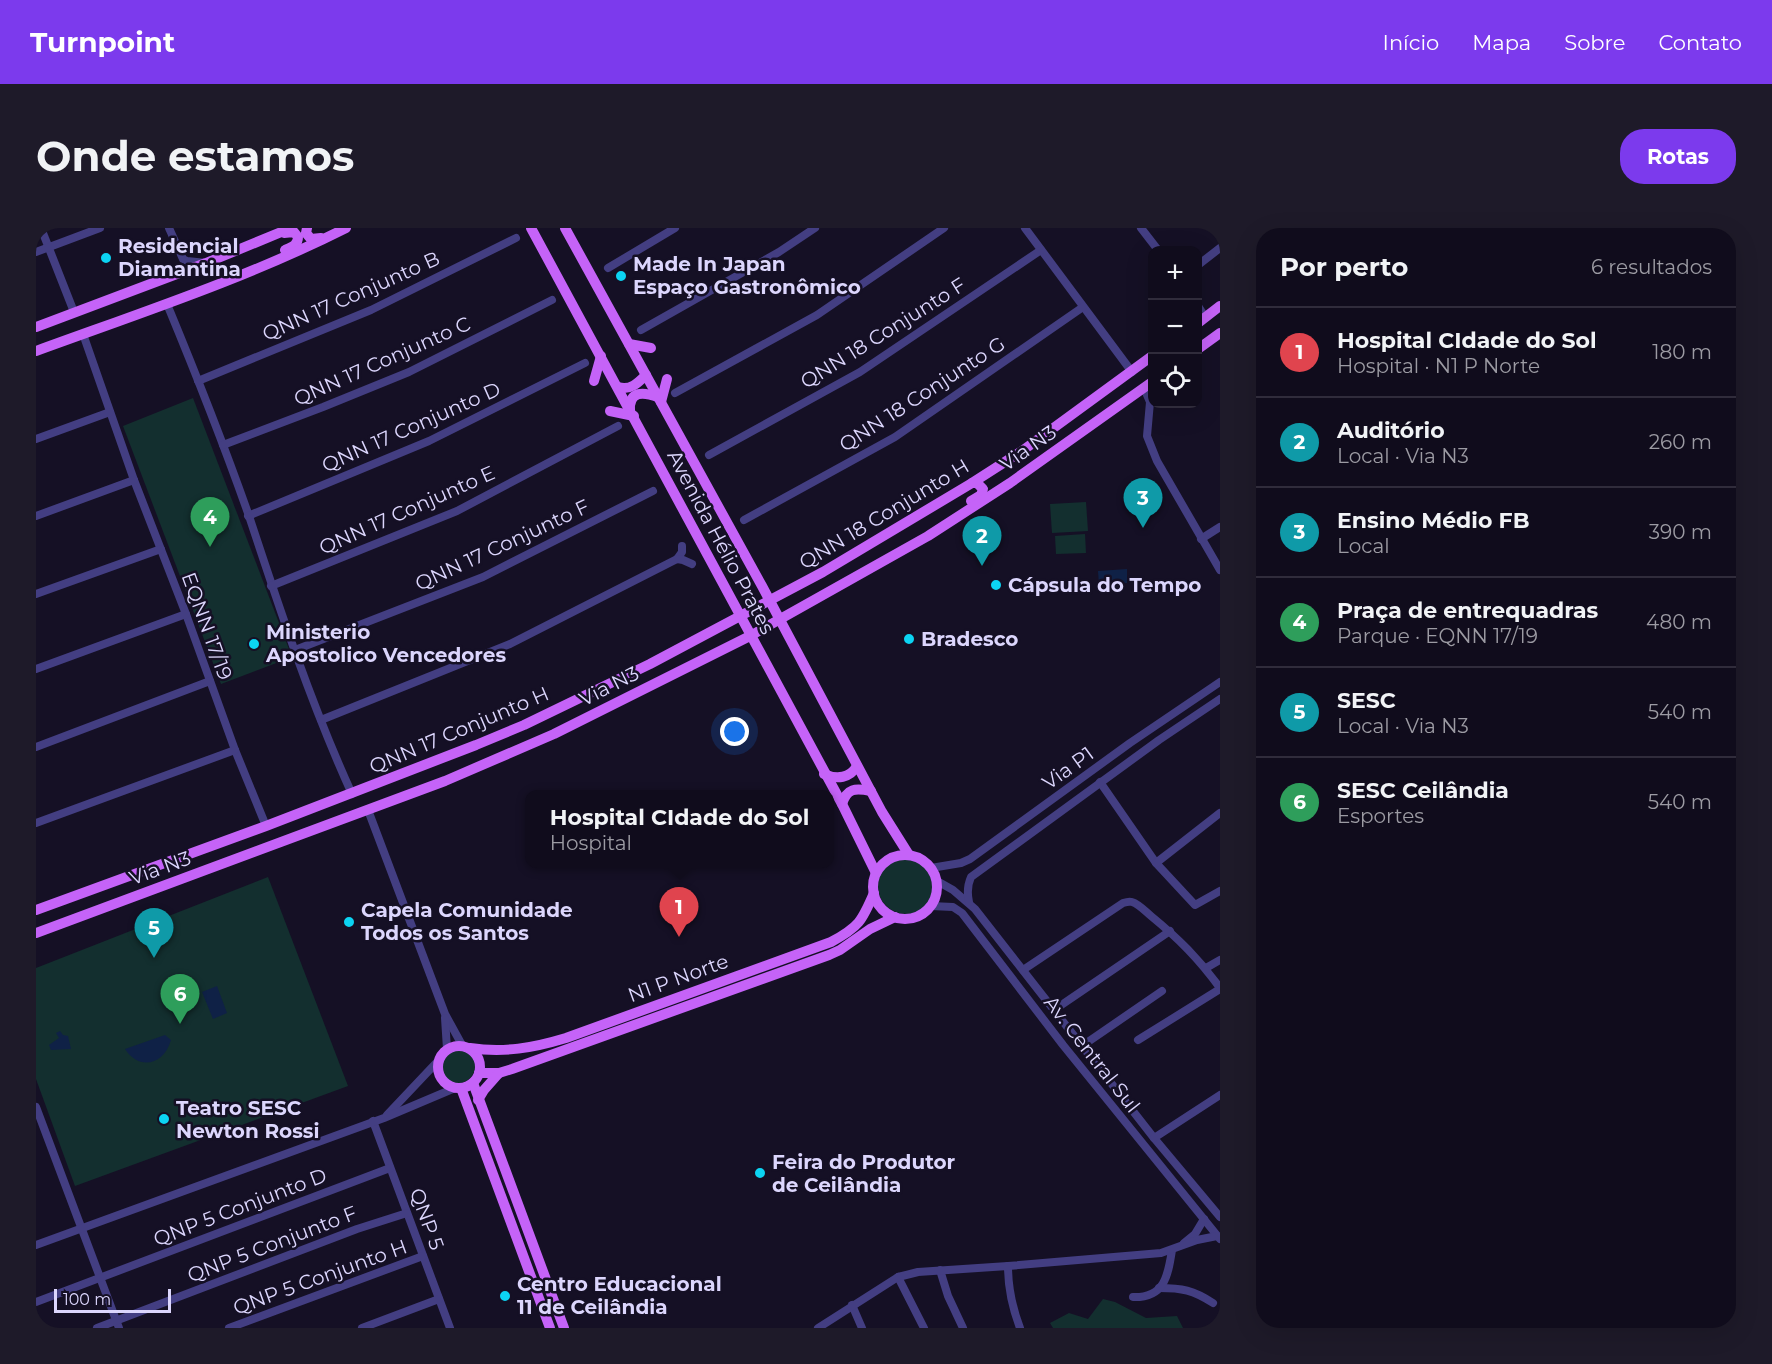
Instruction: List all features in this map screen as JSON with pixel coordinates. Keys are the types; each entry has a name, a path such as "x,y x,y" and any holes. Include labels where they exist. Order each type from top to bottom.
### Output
{"main road":[{"path":"36,327 206,263 291,228"},
{"path":"308,228 306,233 311,239 327,238"},
{"path":"36,351 210,287 346,228"},
{"name":"Avenida Hélio Prates","path":"531,228 834,790"},
{"name":"Avenida Hélio Prates","path":"565,228 770,601 882,812 909,855"},
{"path":"210,287 254,262 297,243 298,237 294,232 279,234"},
{"path":"1202,319 1220,306"},
{"path":"1202,346 1220,333"},
{"path":"629,344 651,348"},
{"path":"594,381 601,356"},
{"path":"1132,372 1148,359"},
{"name":"QNN 18 Conjunto H","path":"770,601 824,572 972,483 1022,451 1132,372"},
{"path":"618,387 623,389 637,385 646,375"},
{"path":"610,411 632,413 630,402 635,395 640,393 659,399 667,379"},
{"name":"Via N3","path":"36,933 445,781 554,734 750,636 928,536 1148,386"},
{"path":"1003,487 995,485 993,479 995,474 1042,443 1069,418"},
{"path":"905,548 935,523 981,495 983,489 980,484 972,483"},
{"path":"740,617 770,601"},
{"name":"QNN 17 Conjunto H","path":"352,794 524,725 740,617"},
{"path":"554,734 549,733 546,728 549,719 601,695 650,664"},
{"path":"445,781 531,737 534,731 532,727 524,725"},
{"path":"824,774 841,778 851,774 857,766"},
{"path":"842,804 844,796 852,790 871,790"},
{"name":"Avenida Hélio Prates","path":"834,791 876,873"},
{"path":"36,910 352,794"},
{"path":"160,887 153,886 150,881 151,876 156,872 260,834 288,818"},
{"path":"902,855 909,855 922,859 932,868 937,880 936,894 926,911 915,918 901,919 889,914 879,905 874,893 874,879 884,862 902,855"},
{"path":"36,927 133,891 137,888 138,882 136,878 129,877"},
{"name":"N1 P Norte","path":"466,1047 486,1050 522,1049 566,1038 831,942 853,930 868,909 874,893"},
{"name":"N1 P Norte","path":"476,1078 500,1073 801,965 840,950 870,929 895,917"},
{"path":"476,1078 458,1088 448,1086 439,1075 437,1068 443,1052 454,1046 466,1047 479,1059 476,1078 478,1100 564,1328"},
{"path":"478,1100 483,1090 500,1073"},
{"path":"458,1088 550,1328"}],"street":[{"path":"41,228 74,312"},
{"path":"36,252 100,228"},
{"path":"169,228 183,259 206,263"},
{"path":"608,268 675,228"},
{"path":"641,330 779,252 815,228"},
{"path":"675,393 818,315 944,228"},
{"path":"1025,228 1132,372"},
{"path":"1143,229 1155,246"},
{"name":"QNN 17 Conjunto B","path":"198,381 371,310 516,238"},
{"path":"1202,261 1220,248"},
{"name":"QNN 18 Conjunto F","path":"709,455 860,372 1041,250"},
{"name":"QNN 17 Conjunto C","path":"223,445 409,372 552,300"},
{"path":"167,304 223,445 271,586 321,720 352,794"},
{"name":"QNN 18 Conjunto G","path":"744,520 895,437 1083,307"},
{"name":"EQNN 17/19","path":"83,334 134,480 235,750 266,826"},
{"name":"QNN 17 Conjunto D","path":"248,516 429,441 585,363"},
{"path":"1149,408 1147,436 1161,471 1220,570"},
{"path":"36,439 110,412"},
{"name":"QNN 17 Conjunto E","path":"271,586 457,511 618,426"},
{"path":"36,516 134,480"},
{"name":"QNN 17 Conjunto F","path":"295,650 483,577 653,491"},
{"path":"1201,539 1220,527"},
{"path":"321,720 510,644 677,559 682,546"},
{"path":"36,594 160,549"},
{"path":"677,559 692,564"},
{"path":"36,669 186,614"},
{"path":"36,747 210,681"},
{"name":"Via P1","path":"932,868 961,863 970,859 1130,743 1220,682"},
{"name":"Via P1","path":"969,902 967,891 971,877 1100,782 1220,699"},
{"path":"36,823 235,750"},
{"path":"1100,782 1156,863 1195,905 1220,891"},
{"path":"1046,804 1046,812 1053,817"},
{"path":"368,810 445,1014 466,1047"},
{"path":"1156,863 1220,813"},
{"path":"1023,821 1033,823 1032,832"},
{"name":"Av. Central Sul","path":"937,880 969,902 1154,1138 1220,1217"},
{"path":"1023,970 1123,903 1132,902 1188,948 1206,968 1220,989 1138,1040"},
{"name":"Av. Central Sul","path":"931,906 953,907 962,913 1064,1045 1219,1237"},
{"path":"1054,1010 1170,932"},
{"path":"1206,968 1220,960"},
{"path":"1082,1046 1162,991"},
{"path":"445,1014 447,1049"},
{"path":"384,1118 438,1061"},
{"path":"36,1245 384,1118 458,1088"},
{"path":"1154,1138 1220,1095"},
{"path":"36,1107 118,1324"},
{"name":"QNP 5","path":"373,1121 450,1328"},
{"name":"QNP 5 Conjunto D","path":"36,1302 390,1168"},
{"name":"QNP 5 Conjunto F","path":"97,1328 118,1324 346,1233 407,1212"},
{"path":"1133,1297 1146,1298 1164,1284 1176,1248 1195,1234 1204,1219"},
{"path":"818,1328 898,1276 940,1270 1161,1253 1197,1240 1219,1237"},
{"name":"QNP 5 Conjunto H","path":"229,1328 423,1256"},
{"path":"1008,1266 1010,1298 1020,1328"},
{"path":"940,1270 948,1296 963,1328"},
{"path":"898,1276 924,1328"},
{"path":"1158,1288 1191,1290 1213,1304"},
{"path":"362,1328 440,1299"},
{"path":"852,1305 862,1328"}],"green space":[{"path":"193,398 292,657 221,684 123,426"},
{"path":"1086,502 1088,531 1052,533 1050,504"},
{"path":"1085,534 1086,553 1056,554 1055,536"},
{"path":"906,858 917,860 926,866 932,875 934,886 932,897 926,906 917,912 906,914 895,912 886,906 880,897 878,886 880,875 886,866 895,860"},
{"path":"268,877 348,1086 75,1186 36,1079 36,968"},
{"path":"458,1049 470,1054 475,1066 470,1078 458,1083 446,1078 441,1066 446,1054"},
{"path":"1103,1299 1115,1302 1146,1318 1177,1316 1183,1328 1053,1328 1050,1323 1069,1313 1088,1319"}],"water":[{"path":"1127,569 1127,583 1099,585 1098,571"},
{"path":"217,986 227,1013 213,1019 202,992"},
{"path":"60,1031 63,1035 68,1036 71,1049 51,1050 49,1045 59,1038 56,1033"},
{"path":"165,1035 171,1040 168,1048 157,1060 144,1062 137,1060 125,1049"}],"place":[{"name":"Residencial Diamantina","path":"106,258"},
{"name":"Made In Japan Espaço Gastronômico","path":"621,276"},
{"name":"Ensino Médio FB","path":"1143,528"},
{"name":"Praça de entrequadras","path":"210,547"},
{"name":"Auditório","path":"982,566"},
{"name":"Cápsula do Tempo","path":"996,585"},
{"name":"Bradesco","path":"909,639"},
{"name":"Ministerio Apostolico Vencedores","path":"254,644"},
{"name":"Capela Comunidade Todos os Santos","path":"349,922"},
{"name":"Hospital CIdade do Sol","path":"679,937"},
{"name":"SESC","path":"154,958"},
{"name":"SESC Ceilândia","path":"180,1024"},
{"name":"Teatro SESC Newton Rossi","path":"164,1119"},
{"name":"Feira do Produtor de Ceilândia","path":"760,1173"},
{"name":"Centro Educacional 11 de Ceilândia","path":"505,1296"}]}
